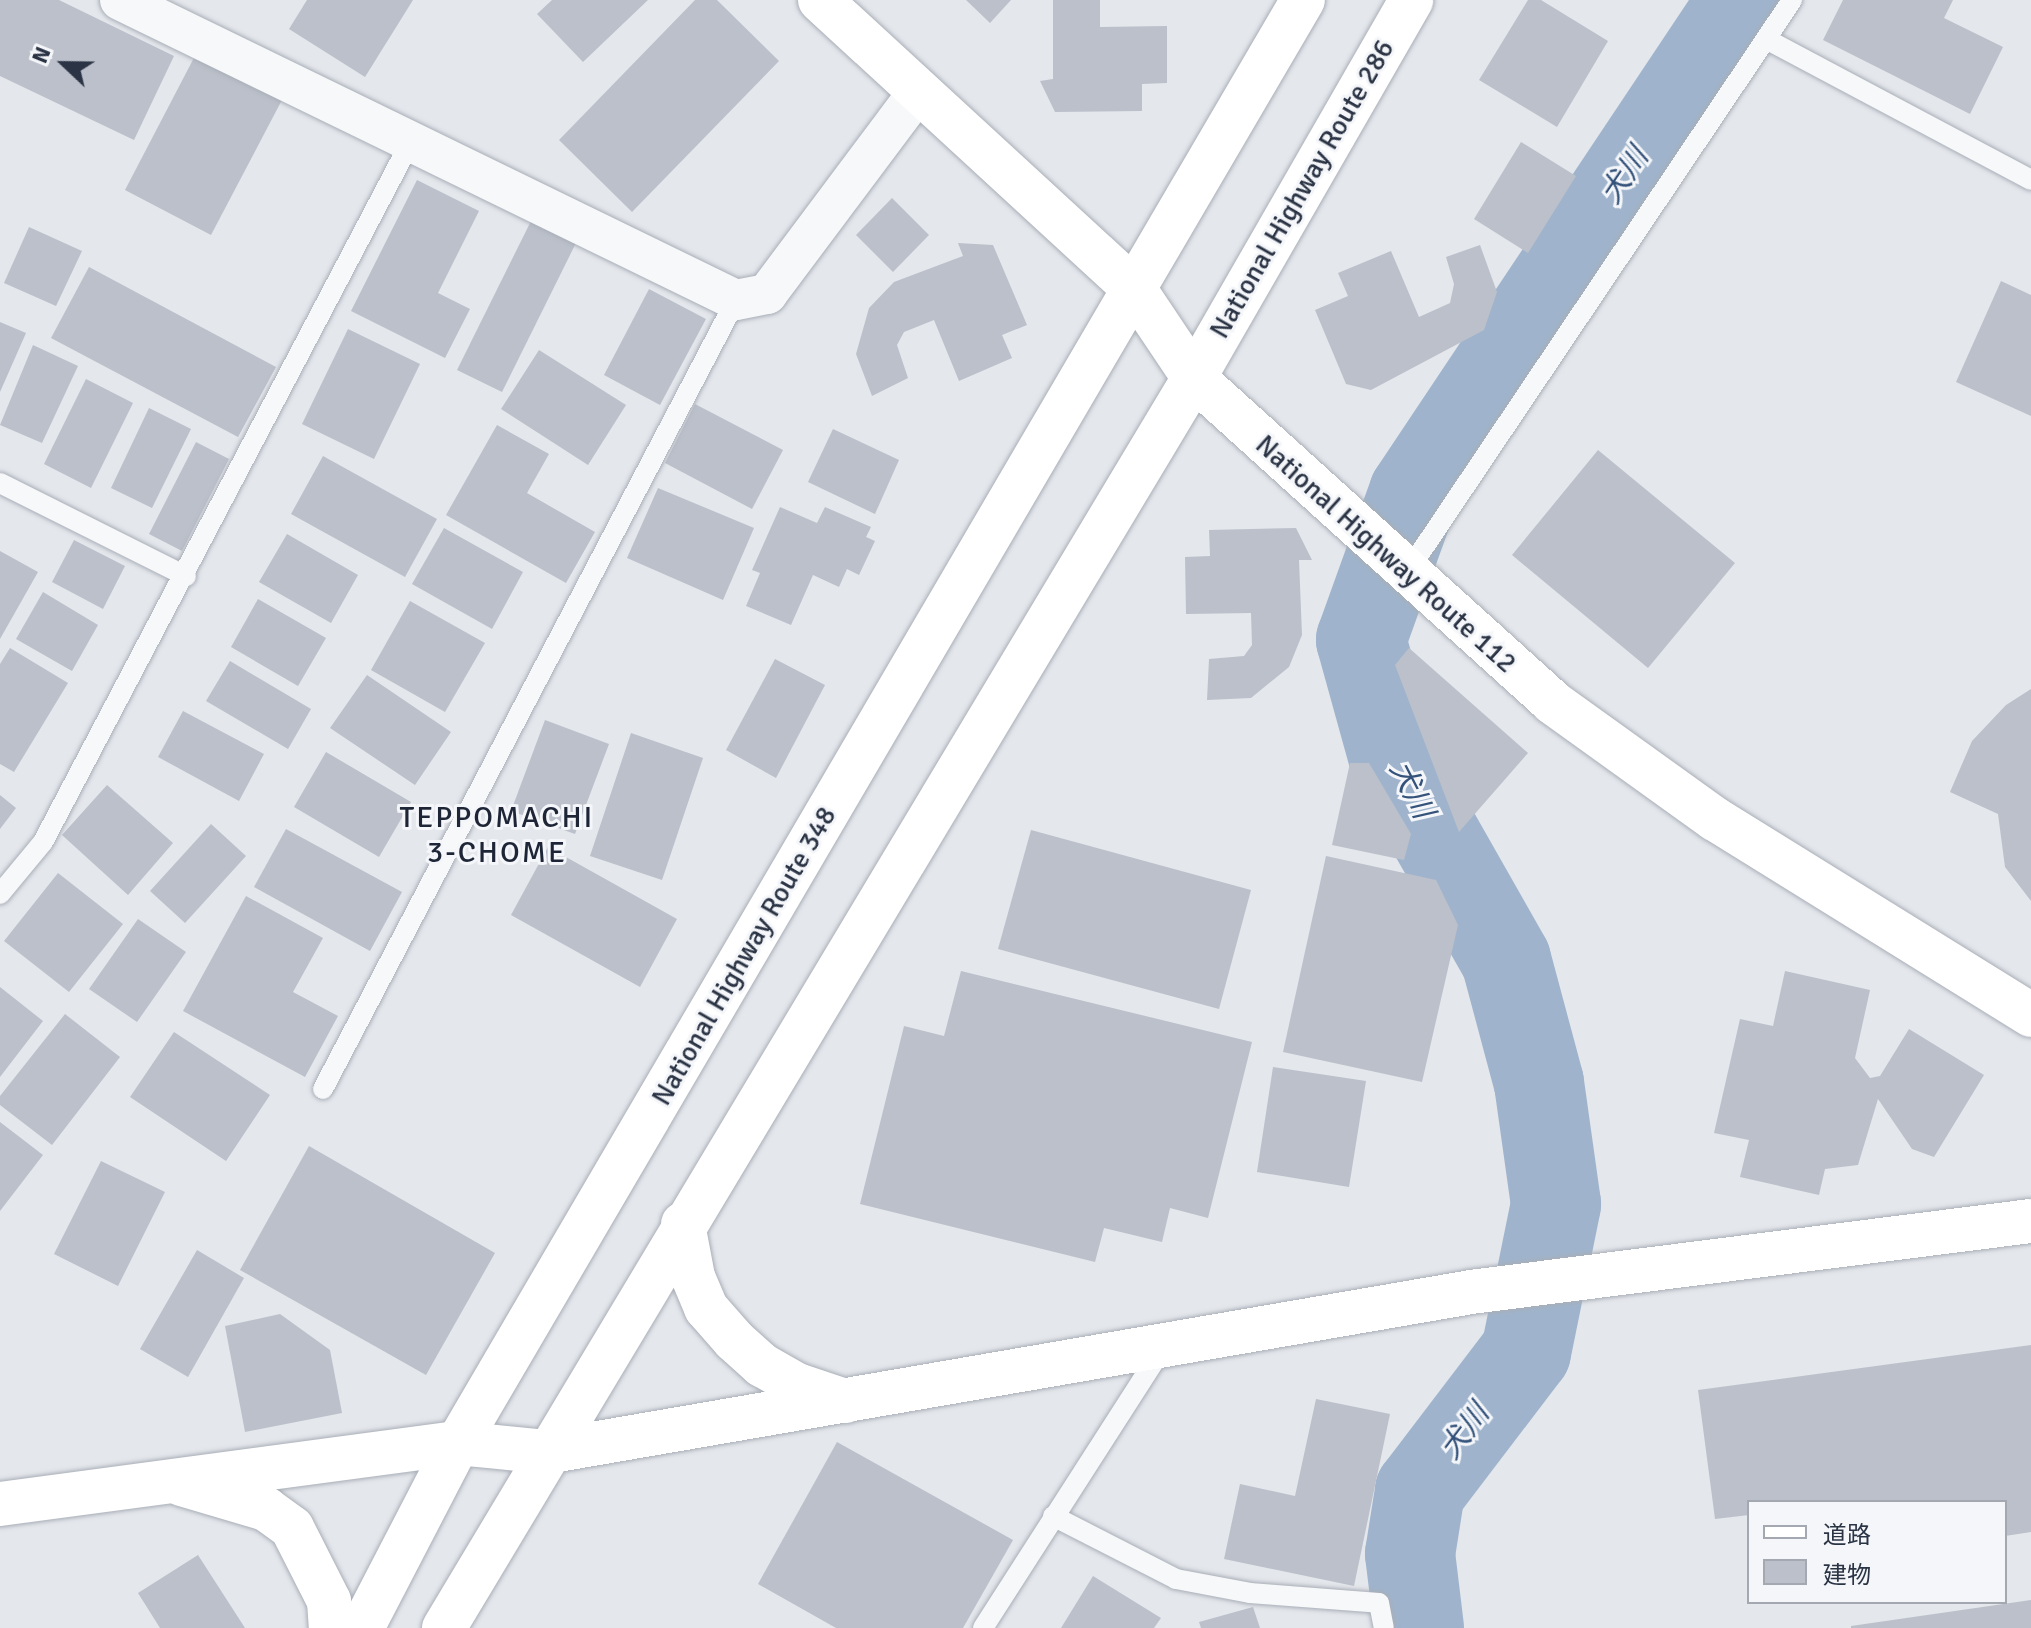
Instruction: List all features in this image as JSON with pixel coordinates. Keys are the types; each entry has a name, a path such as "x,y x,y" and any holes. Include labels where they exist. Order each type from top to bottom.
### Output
{"main road":[{"name":"National Highway Route 112","path":"820,0 1135,290 1194,378 1406,574 1552,702 1715,819 2031,1015"},
{"path":"1135,290 1303,0"},
{"name":"National Highway Route 286","path":"1194,378 1411,0"},
{"name":"National Highway Route 348","path":"362,1628 458,1443 1135,290"},
{"path":"444,1628 546,1452 1194,378"},
{"path":"0,1504 163,1479 458,1443 546,1452 849,1402 1168,1341 1471,1292 2031,1221"},
{"path":"683,1224 693,1277 706,1308 734,1340 762,1365 797,1385 849,1402"},
{"path":"163,1479 266,1509 292,1528 329,1601 331,1628"}],"street":[{"path":"120,0 736,300 767,294 918,92"}],"lane":[{"path":"1406,574 1768,40 1792,0"},
{"path":"1768,40 2031,180"},
{"path":"0,894 43,842 186,576 411,141"},
{"path":"323,1089 736,300"},
{"path":"0,483 186,576"},
{"path":"983,1628 1168,1341"},
{"path":"1053,1516 1176,1579 1250,1593 1379,1603 1384,1628"}],"building":[{"path":"0,0 59,0 174,56 134,140 0,76"},
{"path":"307,0 413,0 365,77 289,29"},
{"path":"552,0 648,0 583,62 537,14"},
{"path":"695,0 717,0 779,61 632,212 559,140"},
{"path":"966,0 1011,0 990,23"},
{"path":"1053,0 1100,0 1100,27 1167,26 1167,83 1142,84 1142,111 1055,112 1040,81 1053,79"},
{"path":"1528,0 1541,0 1608,41 1557,127 1479,80"},
{"path":"1843,0 1953,0 1944,18 2003,47 1970,114 1823,40"},
{"path":"197,52 283,98 211,235 125,190"},
{"path":"1521,142 1576,176 1528,253 1474,219"},
{"path":"417,180 479,211 438,293 470,309 445,358 351,311"},
{"path":"892,198 929,235 893,272 856,235"},
{"path":"531,221 576,243 502,392 457,370"},
{"path":"29,227 82,251 56,306 4,283"},
{"path":"958,243 993,245 1027,325 1002,335 1012,358 959,381 934,320 904,332 897,345 908,378 872,396 856,354 869,308 894,282 963,256"},
{"path":"1480,245 1497,292 1484,330 1371,390 1346,384 1315,310 1348,296 1338,273 1391,251 1419,317 1450,303 1454,284 1446,257"},
{"path":"89,267 276,367 238,437 51,338"},
{"path":"2001,281 2031,295 2031,416 1956,382"},
{"path":"649,289 706,319 660,405 604,375"},
{"path":"0,322 26,333 0,392"},
{"path":"348,329 420,364 374,459 302,424"},
{"path":"33,345 78,366 42,443 0,425"},
{"path":"539,350 626,405 588,465 501,409"},
{"path":"86,379 133,403 91,488 44,464"},
{"path":"695,404 783,450 752,509 665,463"},
{"path":"149,408 191,429 152,508 111,488"},
{"path":"497,425 549,454 527,493 595,532 566,583 446,515"},
{"path":"833,429 899,460 875,514 808,482"},
{"path":"196,442 229,459 182,551 149,534"},
{"path":"1598,450 1735,563 1648,668 1512,555"},
{"path":"323,456 437,519 405,577 291,514"},
{"path":"658,488 754,528 723,600 627,558"},
{"path":"780,507 817,523 825,507 871,527 866,537 875,541 859,575 847,569 839,587 813,575 791,625 746,606 760,573 752,570"},
{"path":"444,528 523,572 492,629 412,584"},
{"path":"1296,528 1312,560 1299,560 1302,635 1289,667 1251,698 1207,700 1209,659 1244,656 1252,645 1251,613 1186,614 1185,557 1210,556 1209,530"},
{"path":"287,534 358,575 331,623 259,582"},
{"path":"74,540 125,566 103,609 52,582"},
{"path":"0,551 38,572 0,639"},
{"path":"43,592 98,625 72,671 16,639"},
{"path":"258,599 326,638 298,686 231,647"},
{"path":"410,601 485,643 445,712 371,670"},
{"path":"10,648 68,683 14,772 0,764 0,664"},
{"path":"1409,648 1528,753 1459,832 1395,665"},
{"path":"775,659 825,685 776,778 726,750"},
{"path":"230,661 311,709 288,749 206,701"},
{"path":"367,675 451,732 415,785 330,728"},
{"path":"2031,689 2031,901 2005,867 1998,814 1950,792 1972,741 2006,705"},
{"path":"183,711 264,754 239,801 158,757"},
{"path":"545,720 609,744 575,834 511,811"},
{"path":"631,733 703,758 662,880 590,856"},
{"path":"326,752 411,802 379,857 294,807"},
{"path":"1350,763 1369,763 1411,834 1404,860 1332,845"},
{"path":"107,785 173,843 128,895 62,835"},
{"path":"0,795 16,808 0,829"},
{"path":"211,824 246,856 185,923 150,891"},
{"path":"286,829 402,892 370,951 254,887"},
{"path":"1031,830 1251,890 1219,1009 998,949"},
{"path":"548,847 677,919 640,987 511,915"},
{"path":"1326,856 1436,880 1458,925 1422,1082 1283,1052"},
{"path":"58,873 123,924 69,992 4,941"},
{"path":"246,896 323,938 293,992 338,1016 305,1077 183,1011"},
{"path":"138,919 186,952 137,1022 89,989"},
{"path":"961,971 1252,1042 1208,1218 1170,1208 1162,1242 1104,1228 1095,1262 860,1204 904,1026 944,1036"},
{"path":"1785,971 1870,990 1855,1058 1870,1078 1880,1076 1909,1029 1984,1075 1934,1157 1912,1149 1878,1099 1858,1165 1825,1169 1819,1195 1740,1177 1749,1140 1714,1133 1740,1019 1773,1026"},
{"path":"0,987 43,1021 0,1077"},
{"path":"65,1014 120,1057 52,1145 0,1105 0,1096"},
{"path":"174,1032 270,1095 226,1161 130,1097"},
{"path":"1273,1067 1366,1081 1349,1187 1257,1172"},
{"path":"0,1122 43,1155 0,1211"},
{"path":"309,1146 495,1253 426,1375 240,1270"},
{"path":"101,1161 165,1192 118,1286 54,1254"},
{"path":"197,1250 244,1278 188,1377 140,1349"},
{"path":"280,1314 330,1350 342,1413 245,1432 225,1326"},
{"path":"2031,1345 2031,1532 2007,1536 2007,1500 1747,1500 1747,1515 1715,1519 1698,1390"},
{"path":"1316,1399 1390,1414 1354,1586 1224,1559 1240,1484 1295,1496"},
{"path":"837,1442 1013,1540 963,1628 836,1628 758,1584"},
{"path":"198,1555 245,1628 160,1628 138,1593"},
{"path":"1093,1576 1161,1618 1154,1628 1061,1628"},
{"path":"2031,1600 2031,1628 1851,1628 1851,1626"},
{"path":"1253,1607 1260,1628 1201,1628 1199,1622"}],"waterway":[{"name":"犬川","path":"1419,1628 1410,1554 1420,1491 1526,1352 1556,1204 1539,1083 1506,960 1396,766 1361,640 1414,493 1743,0"}],"district":[{"name":"TEPPOMACHI 3-CHOME","path":"497,835"}]}
